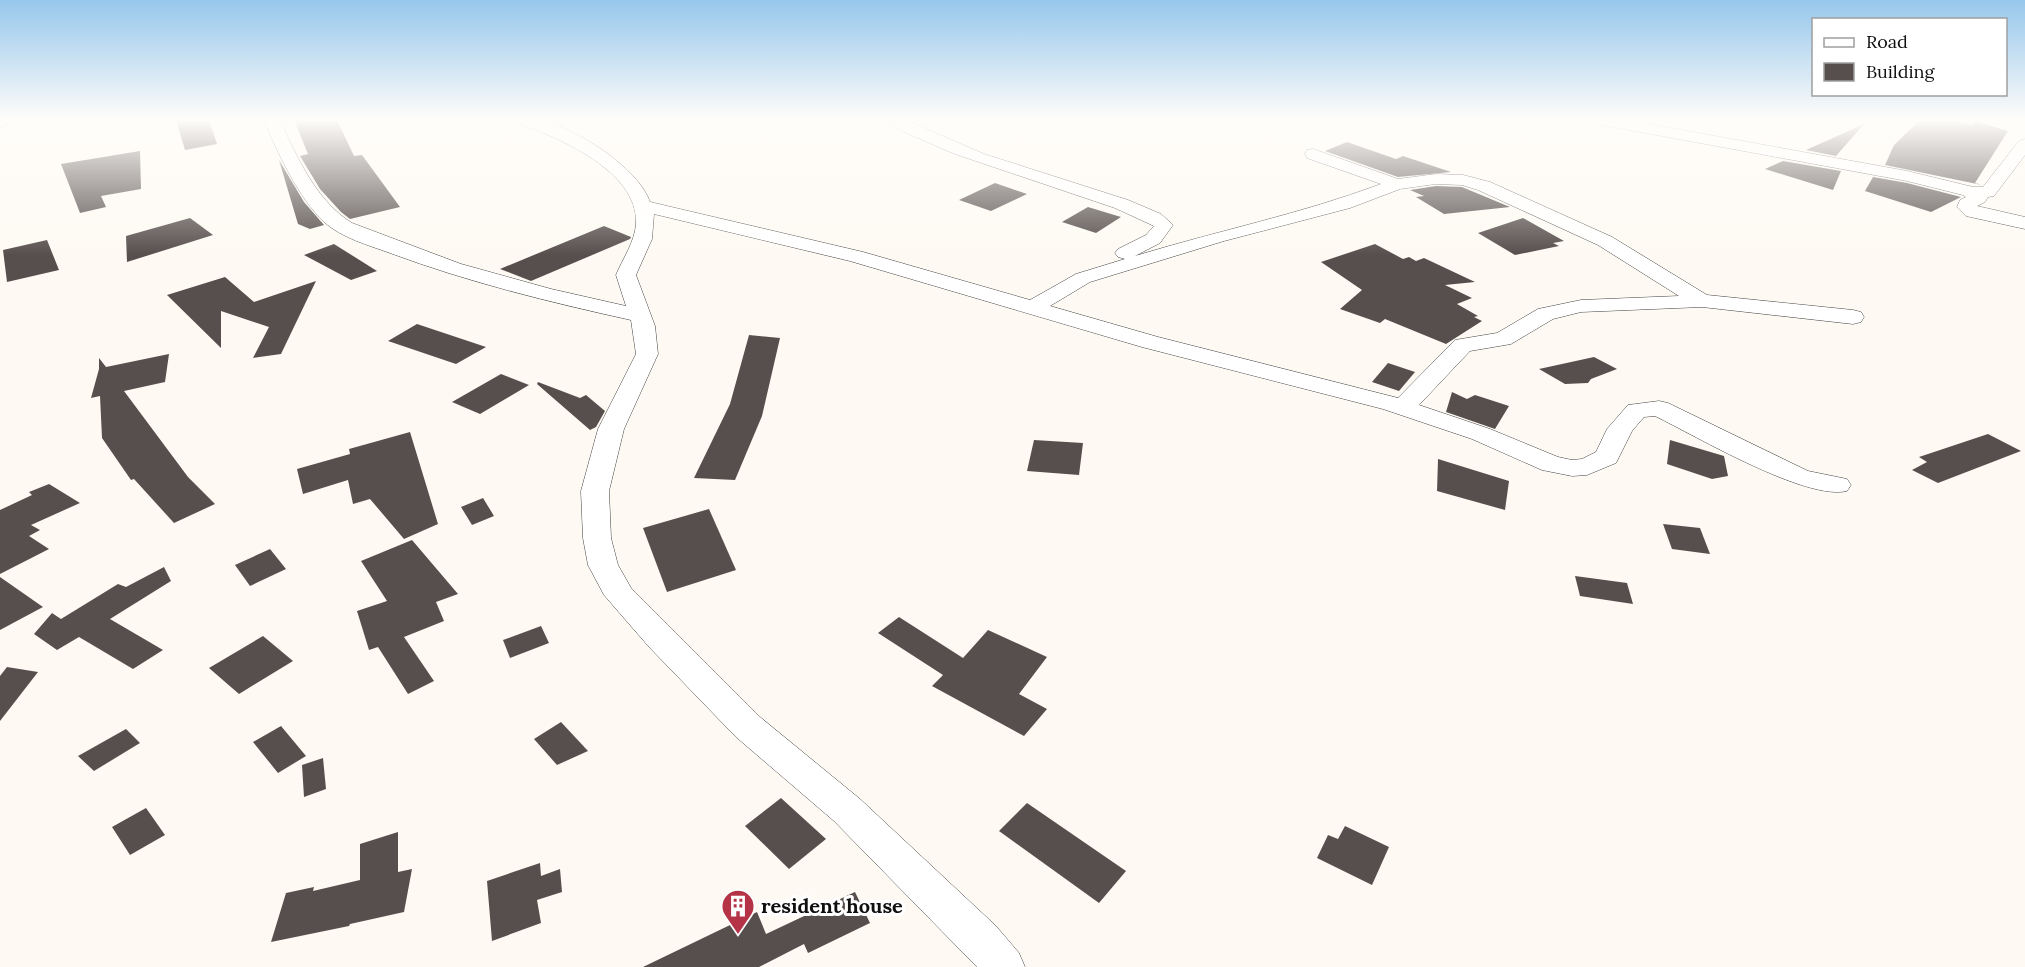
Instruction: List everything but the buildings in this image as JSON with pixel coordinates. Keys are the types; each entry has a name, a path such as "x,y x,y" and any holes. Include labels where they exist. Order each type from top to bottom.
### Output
{"street":[{"path":"296,165 330,217 354,232 411,254 539,294 640,316"},
{"path":"612,165 623,174 645,215 643,241 626,275 647,339 647,354 611,429 596,491 597,538 603,565 619,595 661,640 748,727 847,810 981,940 1004,967"},
{"path":"1004,165 1134,209 1155,217 1164,225 1155,237 1094,268 1083,278 1033,307"},
{"path":"1344,165 1397,184"},
{"path":"1848,165 1973,192 1988,192 2009,165"},
{"path":"1083,278 1217,237 1344,204 1397,184 1436,179 1463,180 1484,186 1605,242 1702,301"},
{"path":"1973,192 1979,198 1966,204 1970,210 1995,218 2025,223"},
{"path":"642,206 714,225 785,238 856,256 1150,342 1403,407 1481,434 1551,464 1572,468 1587,467 1607,457 1620,429 1637,410 1659,408 1679,416 1745,453 1801,478 1837,485"},
{"path":"1403,407 1463,345 1503,339 1546,314 1581,306 1702,301 1853,317"}],"place":[{"name":"resident house","path":"738,935"}]}
